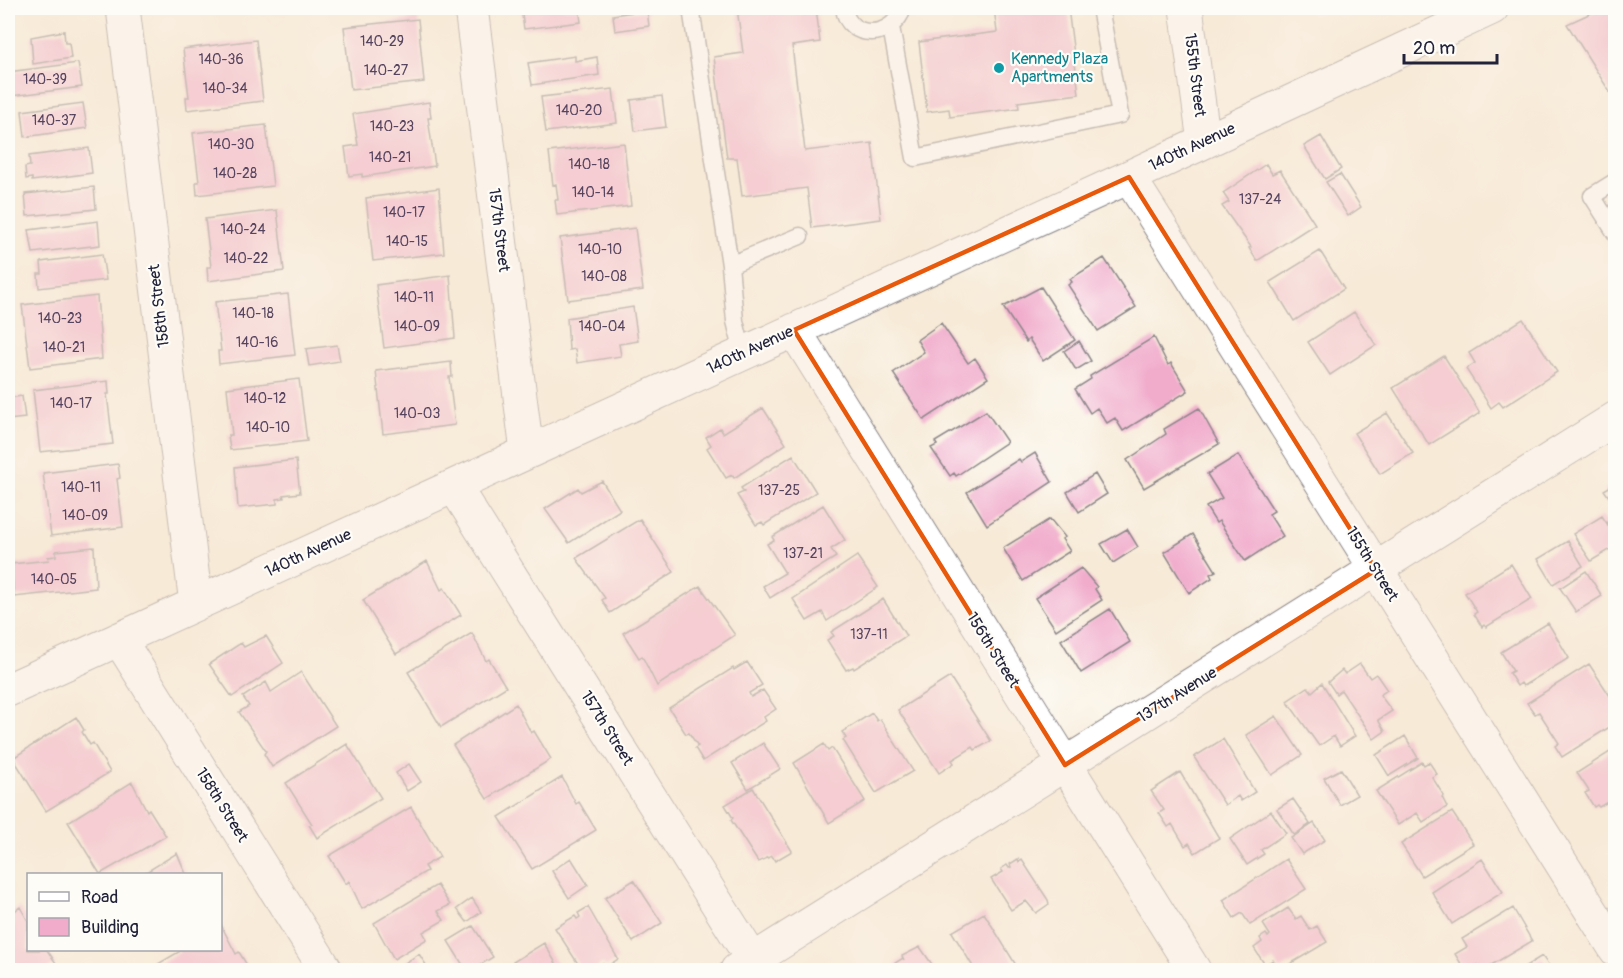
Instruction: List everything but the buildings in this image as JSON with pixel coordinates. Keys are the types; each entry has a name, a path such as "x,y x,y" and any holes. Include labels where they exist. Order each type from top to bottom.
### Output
{"street":[{"name":"158th Street","path":"123,8 196,604"},
{"name":"157th Street","path":"471,8 527,452"},
{"name":"155th Street","path":"1186,8 1204,142"},
{"name":"140th Avenue","path":"8,690 1129,177 1492,8"},
{"name":"155th Street","path":"1129,177 1616,950"},
{"name":"156th Street","path":"794,330 1194,970"},
{"name":"137th Avenue","path":"750,967 1065,765 1616,418"},
{"name":"157th Street","path":"454,486 750,967"},
{"name":"158th Street","path":"118,639 326,970"}],"lane":[{"path":"692,8 730,266 735,321 743,353"},
{"path":"844,8 852,24 861,30 874,33 891,27 903,8"},
{"path":"891,27 915,158 1120,115 1100,8"},
{"path":"1616,181 1592,196 1616,234"},
{"path":"730,266 800,236"}],"highlighted area":[{"path":"1129,177 1376,570 1065,765 794,330"}],"place":[{"name":"Kennedy Plaza Apartments","path":"999,68"}]}
